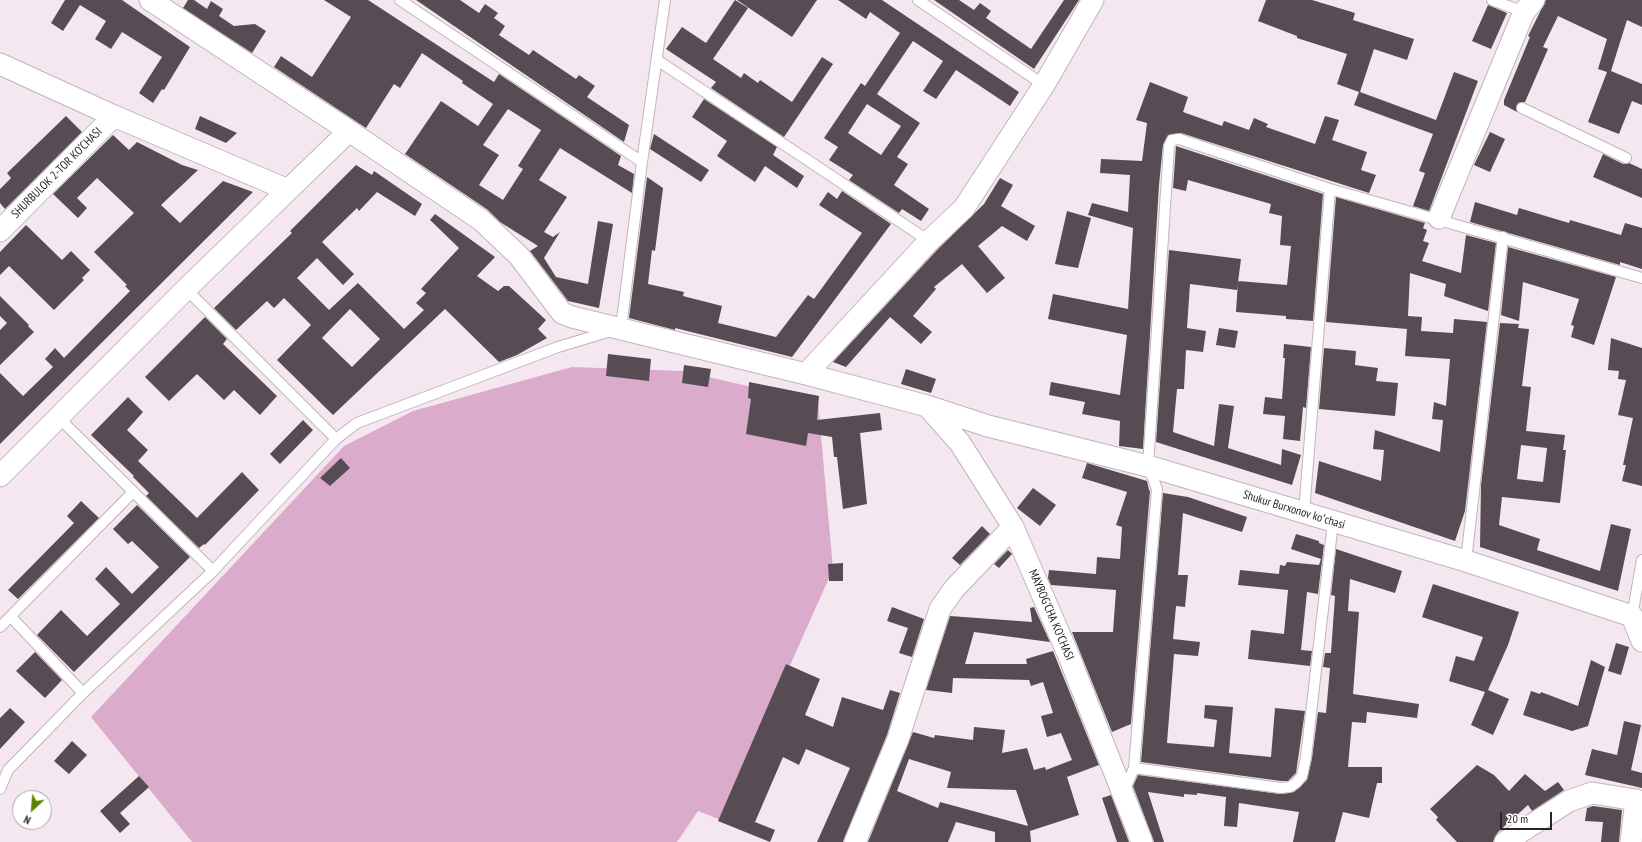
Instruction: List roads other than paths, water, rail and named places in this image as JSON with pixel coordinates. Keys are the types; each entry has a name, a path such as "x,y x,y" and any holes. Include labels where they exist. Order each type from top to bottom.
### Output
{"street":[{"name":"Shukur Burxonov koʻchasi","path":"150,0 350,131 481,220 519,256 562,312 572,317 806,374 927,406 988,426 1148,466 1466,561 1637,616"},
{"path":"806,374 929,241 964,208 1044,85 1094,0"},
{"path":"1439,218 1497,96 1529,6"},
{"path":"0,64 114,116 288,190"},
{"name":"SHURBULOK 2-TOR KO‘CHASI","path":"0,231 114,116"},
{"path":"0,476 186,290 350,131"},
{"name":"MAYBOG'CHA KO'CHASI","path":"927,406 960,443 1013,527 1068,654 1142,842"},
{"path":"855,842 898,739 940,609 954,589 1013,527"},
{"path":"1637,616 1642,641"},
{"path":"1506,842 1569,801 1592,793 1639,801 1631,842"}],"lane":[{"path":"400,0 642,162"},
{"path":"0,789 8,770 83,693 213,572 336,439 357,423 558,346 621,328 642,162 666,0"},
{"path":"918,0 1044,85"},
{"path":"1492,0 1529,6"},
{"path":"657,60 929,241"},
{"path":"1522,108 1626,158"},
{"path":"1123,793 1134,768 1157,489 1148,466 1169,146 1172,140 1179,139 1330,189 1439,218 1642,278"},
{"path":"1304,512 1330,189"},
{"path":"1466,561 1503,237"},
{"path":"186,290 336,439"},
{"path":"58,417 213,572"},
{"path":"0,627 134,492"},
{"path":"1134,768 1280,788 1290,787 1299,780 1302,776 1306,758 1333,522"},
{"path":"1637,616 1642,560"},
{"path":"11,617 83,693"}]}
